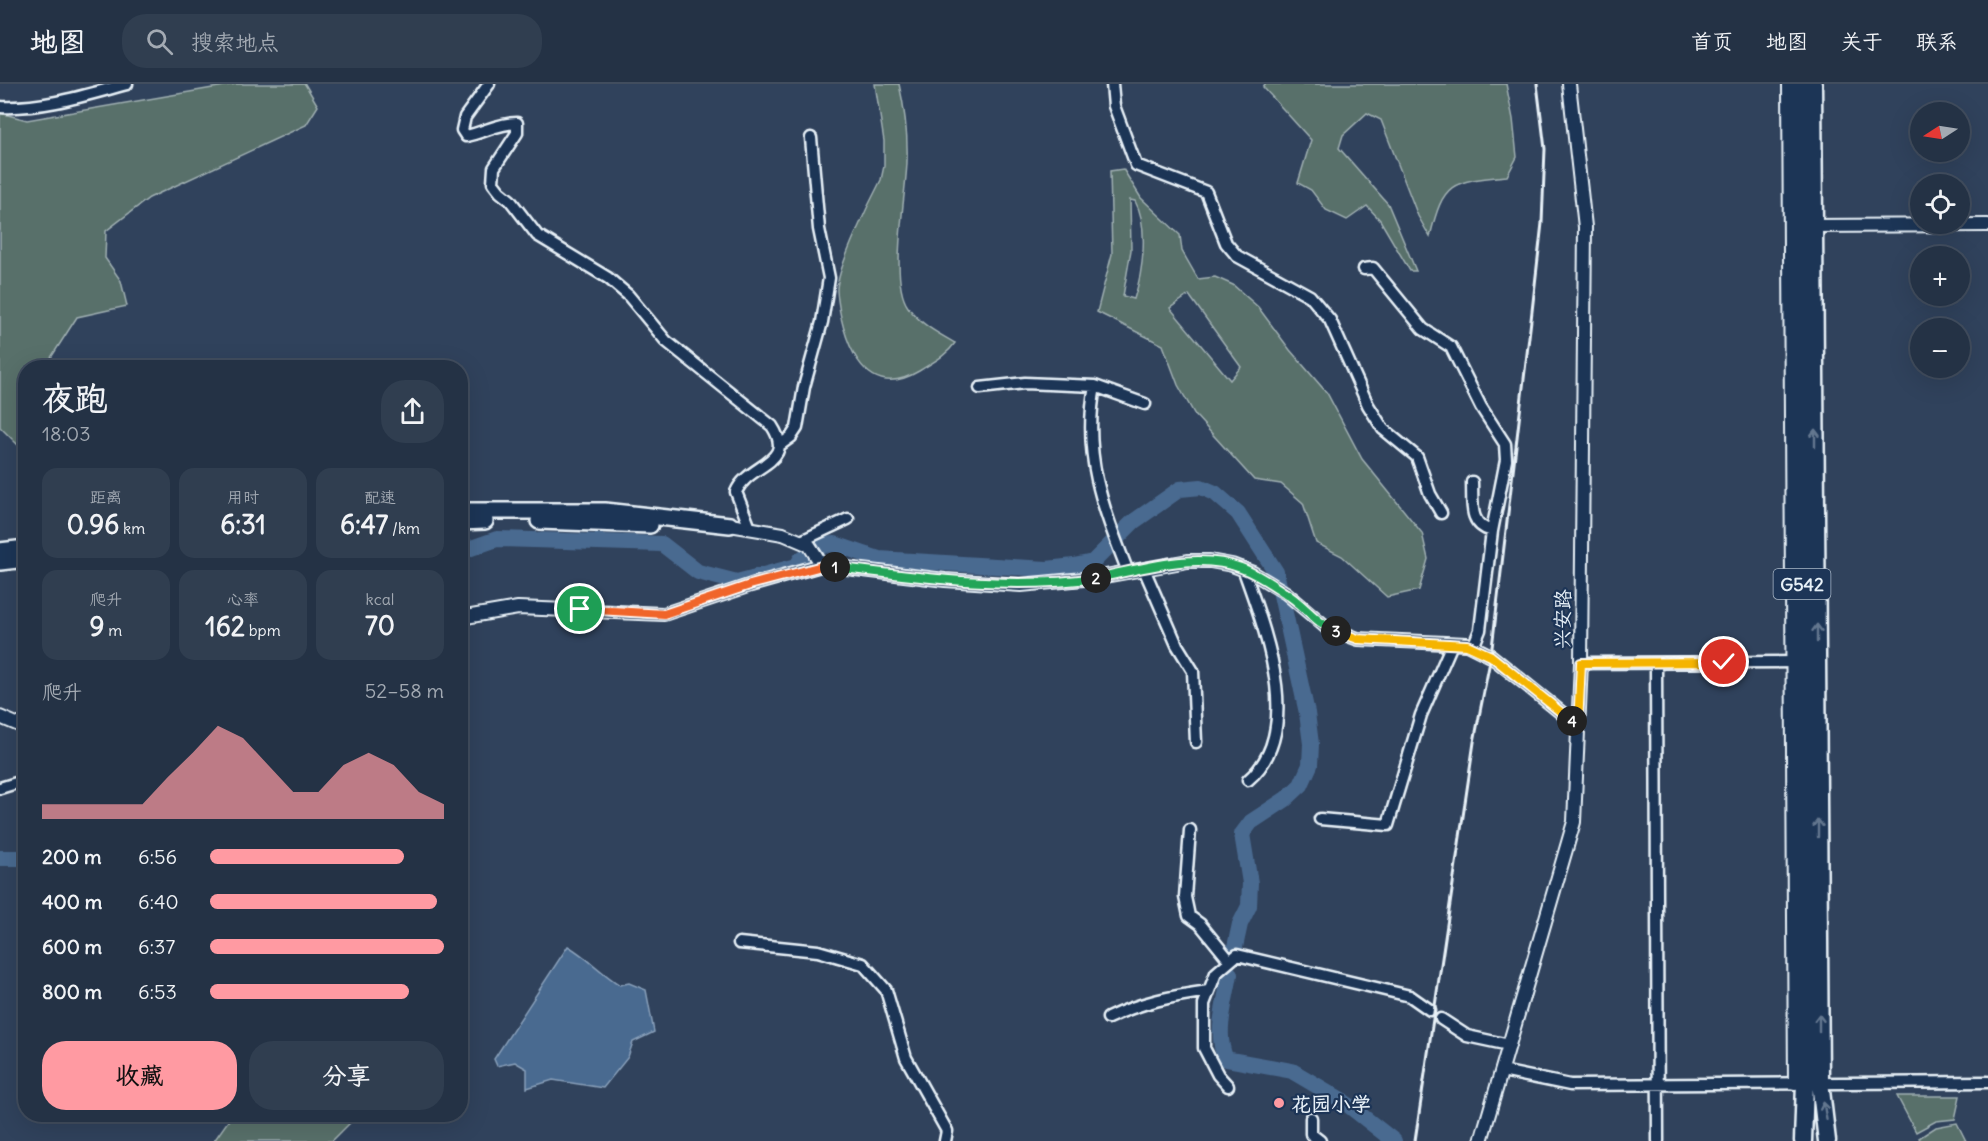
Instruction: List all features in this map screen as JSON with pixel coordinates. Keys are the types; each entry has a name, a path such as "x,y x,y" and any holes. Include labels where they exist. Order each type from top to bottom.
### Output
{"highway":[{"name":"G542","path":"1799,84 1807,226"},
{"name":"G542","path":"1803,1141 1807,1083 1804,662 1807,226 1813,84"},
{"name":"G542","path":"1807,1083 1827,1141"}],"main road":[{"path":"468,511 605,511 730,525"},
{"path":"468,522 515,520 706,529 730,525"},
{"path":"0,550 18,549"},
{"path":"0,562 18,560"}],"street":[{"path":"0,107 57,102 128,84"},
{"path":"489,84 465,117 462,130 466,136 497,125 517,123 517,133 494,168 493,183 500,192 510,200 537,235 608,278 628,294 666,341 772,426 779,437 780,445 777,455 752,472 740,484 736,492 750,528"},
{"path":"1112,84 1114,106 1136,165 1206,192 1226,243 1237,256 1310,296 1320,306 1330,320 1368,405 1383,429 1417,457 1441,513"},
{"name":"兴安路","path":"1481,1141 1574,822 1581,663 1585,227 1569,84"},
{"path":"1581,663 1804,662 1789,84"},
{"path":"780,445 791,437 797,428 804,387 822,322 829,278 819,229 811,138"},
{"path":"1807,226 1988,225"},
{"path":"1364,269 1373,268 1423,329 1451,347 1481,407 1505,444 1506,460 1492,531 1480,630 1473,647"},
{"path":"980,388 1025,383 1095,386 1145,404"},
{"path":"1095,386 1090,412 1094,475 1128,572"},
{"path":"1472,482 1474,520 1481,528 1492,531"},
{"path":"468,617 518,608 664,614 750,585 812,552 848,519"},
{"path":"730,525 783,534 812,552 945,580 1021,585 1128,572 1199,560 1243,568 1282,591 1326,627 1358,639 1473,647 1491,656 1578,726"},
{"path":"1243,568 1271,654 1277,695 1276,732 1270,754 1260,770 1248,780"},
{"path":"1143,569 1177,645 1193,671 1196,742"},
{"path":"1320,819 1388,825 1421,715 1452,644"},
{"path":"1656,663 1658,1141"},
{"path":"0,717 18,725"},
{"path":"0,789 18,783"},
{"path":"1190,830 1185,897 1189,916 1200,924 1230,961"},
{"path":"739,943 818,951 863,964 886,990 906,1058 947,1131 945,1141"},
{"path":"1228,1086 1218,1074 1204,1048 1204,1004 1216,973 1237,955 1410,996 1430,1010"},
{"path":"1108,1018 1136,1005 1165,997 1209,991"},
{"path":"1441,1019 1467,1036 1509,1045"},
{"path":"1502,1071 1570,1085 1988,1082"},
{"path":"1311,1118 1311,1134 1320,1141"}],"green space":[{"path":"236,84 305,84 318,106 306,125 149,198 106,231 105,258 121,281 127,306 77,317 49,360 18,360 18,445 0,427 0,113 27,120"},
{"path":"875,84 899,84 904,113 907,162 899,258 902,295 908,307 923,323 955,343 948,352 934,362 899,379 883,379 869,372 858,361 843,327 837,291 848,252 881,180 884,166 884,141"},
{"path":"1265,84 1506,84 1517,157 1507,176 1474,180 1453,187 1440,205 1430,237 1418,216 1381,120 1367,113 1343,135 1339,148 1388,204 1416,271 1410,271 1380,220 1367,206 1347,220 1326,210 1311,190 1298,183 1311,140 1263,87"},
{"path":"1123,169 1141,198 1180,235 1182,251 1198,279 1215,277 1233,285 1258,307 1290,350 1327,393 1362,459 1422,533 1428,559 1419,590 1387,597 1342,556 1316,543 1303,503 1281,484 1254,480 1195,415 1178,385 1163,345 1097,312 1112,254 1110,171","holes":["1130,200 1135,201 1139,211 1143,236 1142,263 1134,299 1123,296 1131,250","1189,295 1241,367 1230,380 1170,308"]},
{"path":"1897,1096 1960,1096 1955,1119 1936,1121 1916,1132"},
{"path":"227,1122 351,1122 332,1141 214,1141"},
{"path":"1957,1123 1966,1141 1921,1141 1919,1138 1936,1127"}],"water":[{"path":"568,946 620,985 629,983 646,990 654,1032 633,1042 628,1057 603,1088 553,1080 527,1088 527,1069 515,1062 497,1066 494,1059"}],"waterway":[{"path":"468,549 497,539 662,544 698,572 737,582 797,566 801,559 824,545 835,544 879,559 1047,569 1093,562 1133,522 1180,489 1201,487 1215,493 1238,513 1276,572 1307,713 1311,744 1310,765 1301,785 1286,799 1251,822 1242,834 1250,883 1249,906 1240,924 1235,947"},
{"path":"0,858 18,858"},
{"path":"1230,974 1221,1028 1226,1059 1292,1071 1343,1101 1394,1141"}],"railway":[{"path":"1415,1141 1474,742 1491,656 1531,320 1542,223 1545,149 1537,84"}],"place":[{"name":"花园小学","path":"1279,1103"}],"route":[{"path":"580,609 664,614 706,602 750,585 822,566 945,580 1021,585 1094,578 1199,560 1221,562 1243,568 1286,593 1326,627 1358,639 1467,645 1491,656 1578,726 1581,663 1724,662"}]}
